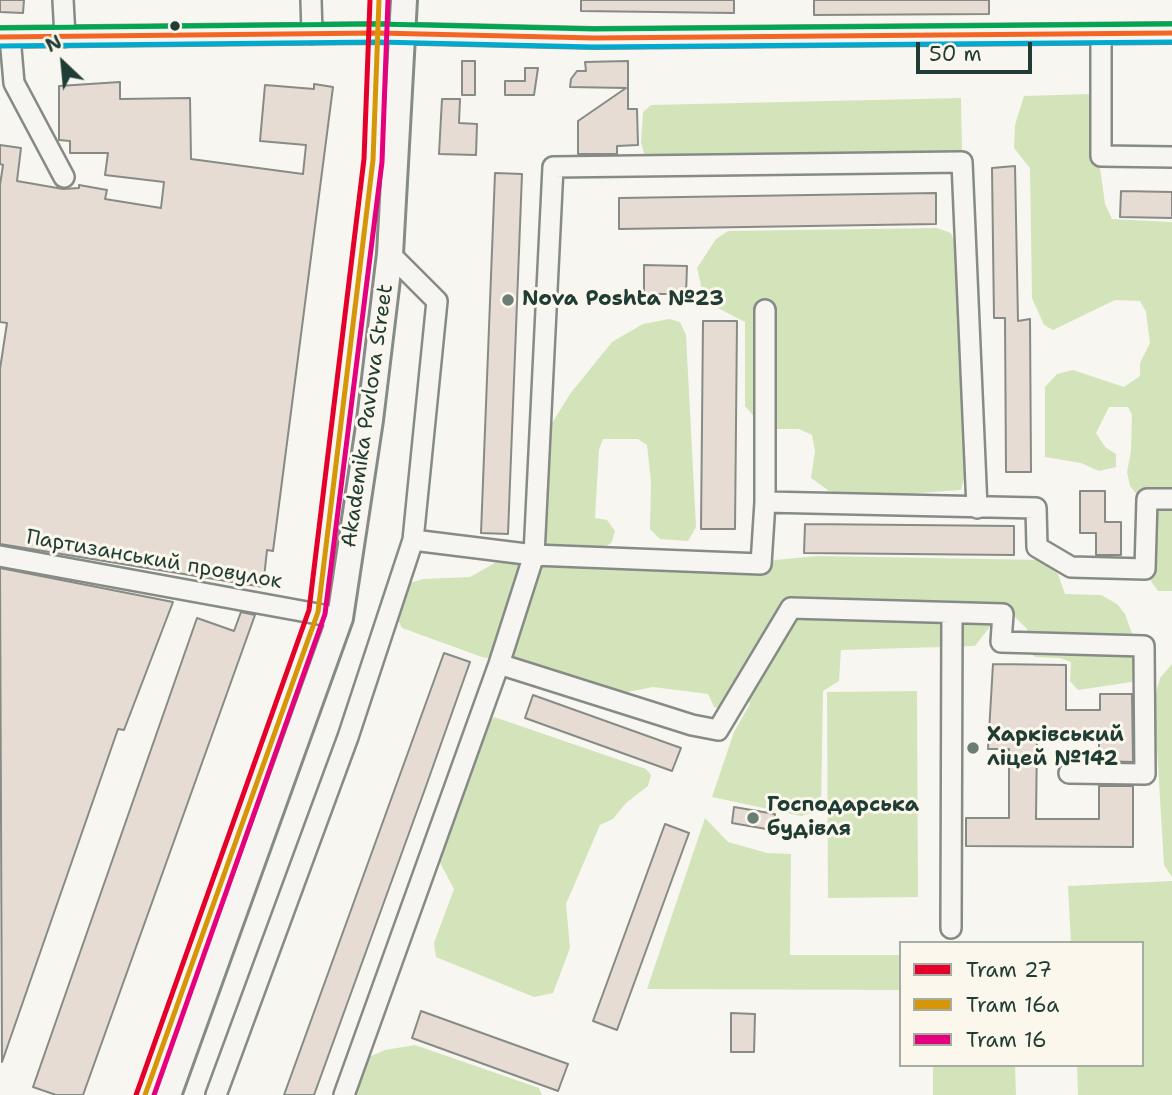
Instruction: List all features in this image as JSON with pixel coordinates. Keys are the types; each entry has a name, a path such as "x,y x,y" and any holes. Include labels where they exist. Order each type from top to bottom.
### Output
{"main road":[{"name":"Akademika Pavlova Street","path":"168,1095 340,618 370,420 390,254 404,0"}],"street":[{"path":"63,0 65,37"},
{"path":"311,0 312,34"},
{"path":"64,177 14,83 5,37 403,33 594,38 1172,33"},
{"path":"1101,34 1101,156 1172,157"},
{"path":"344,1095 499,664 534,555 553,167 962,162 977,508"},
{"path":"216,1095 348,737 413,540 437,301 390,254"},
{"path":"413,540 534,555 761,564 765,502 765,310"},
{"path":"765,502 1036,508 1037,547 1070,567 1145,569 1147,499 1172,499"},
{"name":"Партизанський провулок","path":"0,556 340,618"},
{"path":"499,664 692,725 718,730 792,608 1003,614 1001,642 1144,646 1145,774 1069,773"},
{"path":"951,928 952,613"}],"green space":[{"path":"1090,94 1105,204 1112,219 1172,222 1172,495 1138,496 1130,486 1127,472 1131,451 1132,415 1128,407 1109,407 1096,433 1105,447 1116,454 1116,467 1099,471 1081,463 1045,457 1045,387 1057,374 1073,370 1124,387 1140,376 1140,363 1150,343 1146,312 1140,301 1115,300 1053,330 1044,325 1032,298 1030,168 1014,148 1015,125 1024,96"},
{"path":"961,98 962,149 953,158 654,162 645,156 641,143 643,112 651,105"},
{"path":"937,228 951,233 955,243 965,474 961,490 861,497 829,491 811,478 815,451 812,435 799,429 775,429 756,419 745,406 745,322 714,306 703,294 697,268 716,239 728,231"},
{"path":"669,319 680,322 686,335 696,527 688,541 660,539 650,529 651,482 647,445 638,439 603,439 599,450 595,518 607,520 615,531 612,542 596,554 545,551 540,541 546,433 570,394 612,342 643,324"},
{"path":"1157,504 1172,504 1172,591 1158,591 1151,581 1151,514"},
{"path":"817,556 1043,560 1058,574 1065,594 1101,595 1117,604 1125,614 1139,653 1138,674 1132,682 1078,690 1070,681 1071,662 1060,658 1035,657 1030,652 1027,629 1011,613 993,623 975,646 841,650 839,681 823,691 821,810 801,816 712,797 734,732 750,704 740,683 722,709 714,707 708,694 653,687 623,693 546,670 482,657 402,628 397,618 406,584 423,579 470,577 500,560 754,570 775,560"},
{"path":"1172,664 1172,877 1164,865 1154,699 1160,678"},
{"path":"917,691 918,897 828,898 827,692"},
{"path":"494,717 646,769 651,775 648,786 626,803 613,819 600,825 566,904 570,948 553,993 534,997 436,957 434,943 454,889 437,857 480,731"},
{"path":"705,818 728,842 767,853 791,854 790,955 899,955 899,990 647,989"},
{"path":"1172,881 1172,1095 1078,1095 1077,1067 1144,1067 1144,941 1071,941 1068,886"},
{"path":"415,1045 539,1088 542,1095 349,1095 362,1060 385,1050"},
{"path":"933,1067 1015,1067 1016,1095 933,1095"}],"building":[{"path":"0,0 24,0 23,13 0,12"},
{"path":"581,0 734,0 734,13 581,11"},
{"path":"814,0 989,0 989,14 814,15"},
{"path":"462,61 475,61 475,95 462,95"},
{"path":"628,61 628,109 637,109 638,145 617,146 617,154 578,154 578,121 626,88 570,87 571,79 577,71 586,71 585,62"},
{"path":"525,68 538,68 534,95 505,95 505,81 525,81"},
{"path":"120,82 120,99 190,98 191,159 303,174 306,145 260,141 265,85 314,89 314,84 333,87 273,551 267,550 263,587 0,544 0,369 7,323 0,322 0,185 3,165 0,164 0,145 21,148 17,181 63,189 79,188 79,185 107,190 105,199 161,208 164,182 105,175 108,153 70,153 70,141 59,140 59,86"},
{"path":"442,99 460,99 459,123 477,124 476,155 439,154"},
{"path":"1015,166 1018,321 1030,319 1031,472 1006,472 1005,318 994,318 992,168"},
{"path":"495,173 522,174 508,534 481,533"},
{"path":"1121,191 1172,192 1172,218 1120,217"},
{"path":"936,193 936,224 619,229 619,198"},
{"path":"644,265 687,266 686,294 644,294"},
{"path":"703,321 737,321 735,529 701,529"},
{"path":"1080,491 1105,491 1105,522 1121,522 1121,555 1096,555 1096,533 1080,533"},
{"path":"805,524 1014,526 1014,555 804,553"},
{"path":"0,568 173,602 124,730 118,729 2,1062"},
{"path":"241,612 255,615 83,1095 56,1095 33,1087 197,618 234,631"},
{"path":"444,653 470,662 425,789 314,1095 284,1095"},
{"path":"993,664 1066,665 1066,710 1100,710 1100,694 1132,694 1133,762 1099,761 1099,738 1037,737 1036,819 1099,819 1099,786 1133,786 1133,847 966,846 966,818 1009,818 1009,749 988,749"},
{"path":"533,695 681,748 672,771 525,718"},
{"name":"Господарська будівля","path":"734,807 775,814 772,830 732,823"},
{"path":"665,824 689,833 617,1030 593,1021"},
{"path":"421,1011 568,1064 558,1091 412,1038"},
{"path":"731,1013 755,1014 754,1052 731,1052"}],"tram line":[{"name":"27","path":"136,1095 309,610 364,159 370,0"},
{"name":"16a","path":"145,1095 318,612 373,160 379,0"},
{"name":"16","path":"154,1095 325,614 382,162 388,0"}],"transit line":[{"path":"0,28 378,24 594,29 1172,24"},
{"path":"0,37 378,33 594,38 1172,33"},
{"path":"0,46 378,42 594,47 1172,42"}],"place":[{"name":"Nova Poshta №23","path":"508,300"},
{"name":"Харківський ліцей №142","path":"973,748"},
{"name":"Господарська будівля","path":"753,818"}]}
